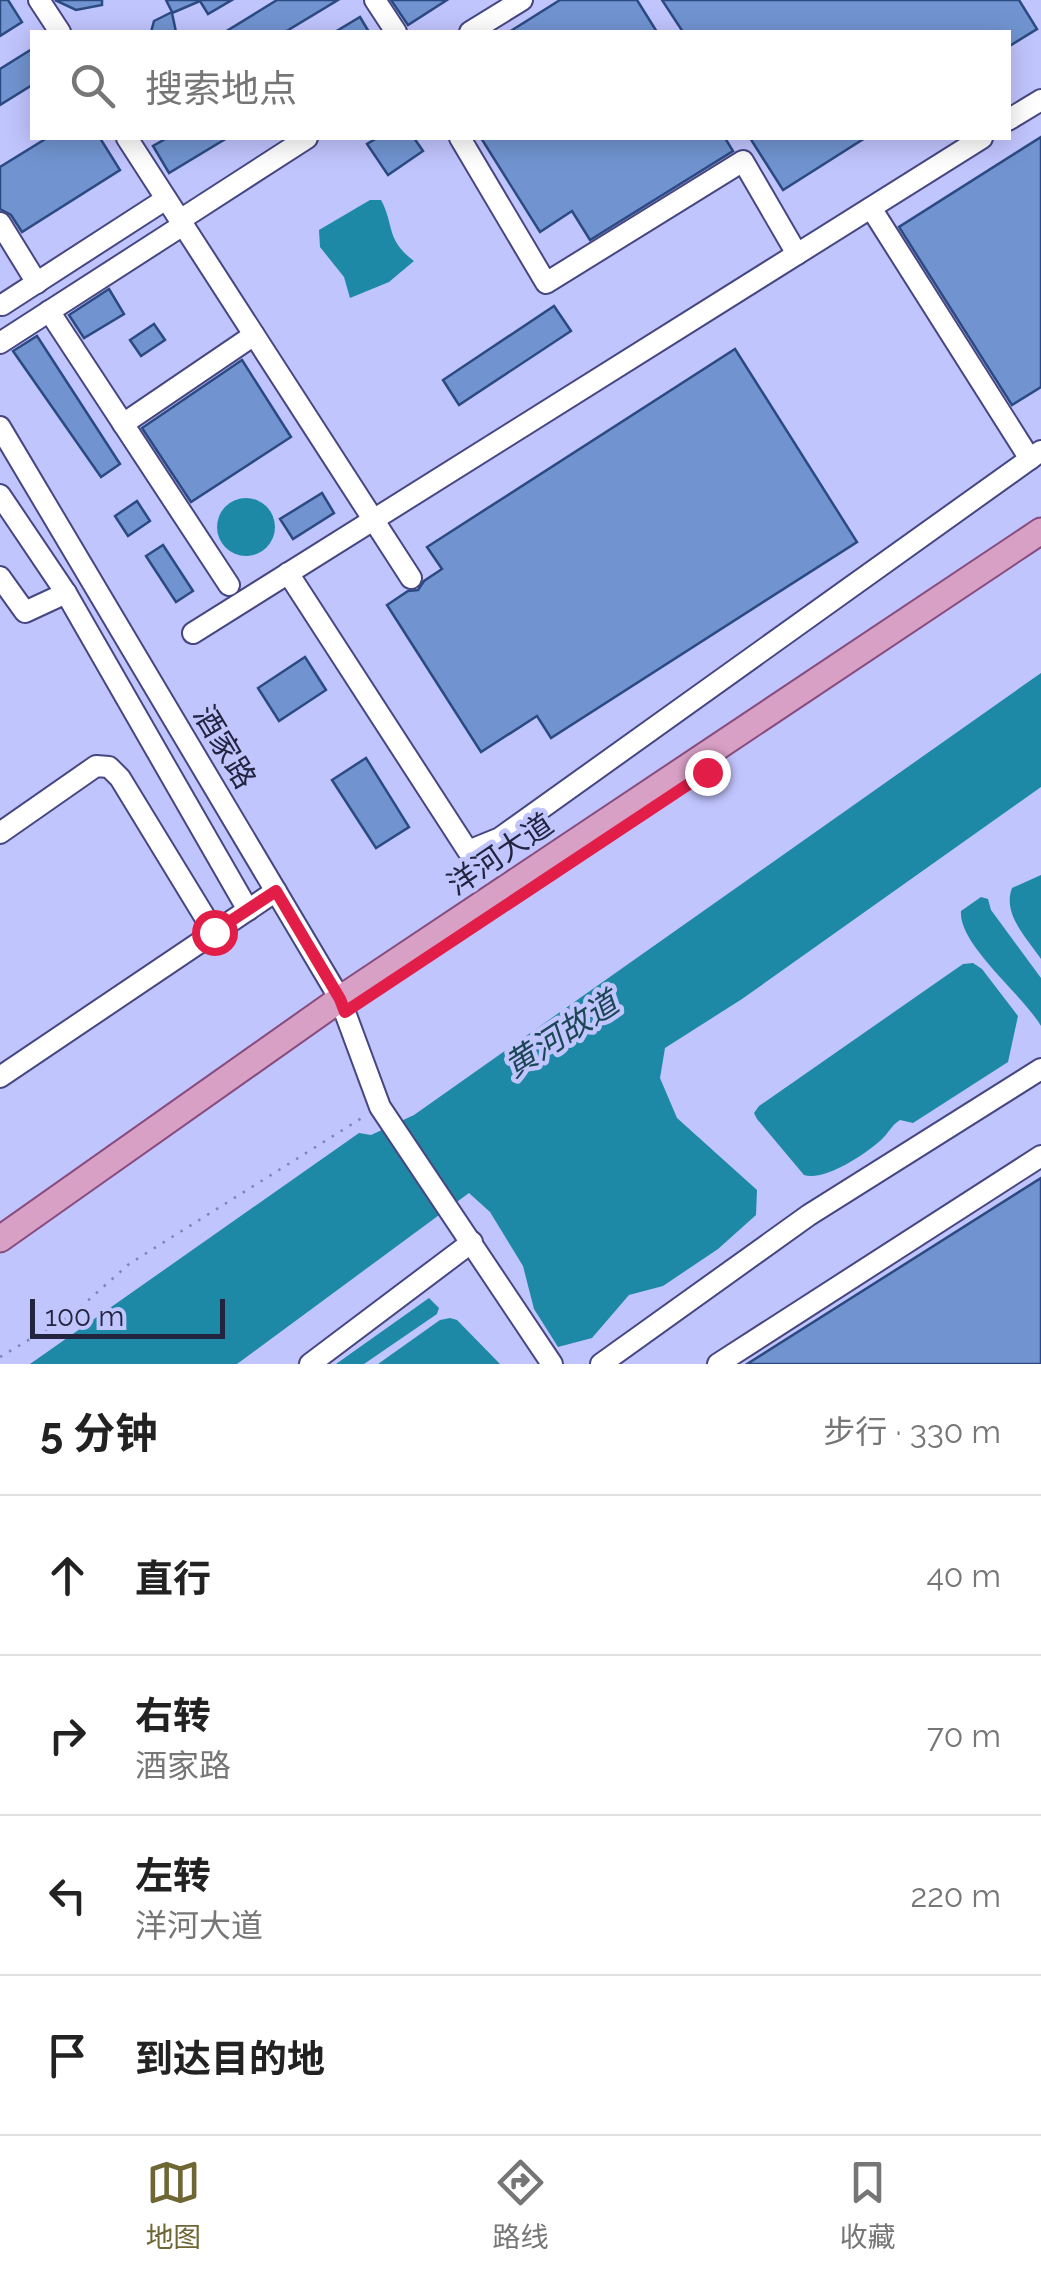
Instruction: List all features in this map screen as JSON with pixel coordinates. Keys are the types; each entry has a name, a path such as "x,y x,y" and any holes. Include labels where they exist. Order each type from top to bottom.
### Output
{"main road":[{"name":"洋河大道","path":"0,1239 1041,531"},
{"name":"洋河大道","path":"0,1258 343,1005 914,639 1041,551"}],"street":[{"path":"39,0 59,30"},
{"path":"375,0 395,30"},
{"path":"473,30 522,0"},
{"path":"1011,118 1041,100"},
{"path":"128,140 411,578"},
{"path":"0,343 304,140"},
{"path":"461,140 546,283 743,162 797,254"},
{"path":"193,632 979,140"},
{"path":"2,305 166,199"},
{"path":"288,573 468,851 500,838 1036,455 870,208"},
{"path":"0,223 36,283"},
{"path":"49,311 230,585"},
{"path":"123,424 254,336"},
{"name":"酒家路","path":"0,428 343,1005 380,1106 468,1234"},
{"path":"0,495 66,593 248,910"},
{"path":"0,577 25,612 66,593"},
{"path":"0,833 96,766 109,767 128,791 214,932"},
{"path":"0,1077 276,891"},
{"path":"601,1364 809,1215 1041,1069"},
{"path":"718,1364 1041,1156"},
{"path":"310,1364 468,1234 552,1364"}],"path":[{"path":"0,1357 74,1314 129,1264 380,1106"}],"water":[{"path":"370,200 381,200 395,239 414,261 389,282 350,298 344,277 320,247 319,230"},
{"path":"246,498 267,506 275,527 267,548 246,556 225,548 217,527 225,506"},
{"name":"黄河故道","path":"1041,673 1041,787 742,999 665,1048 660,1078 677,1118 757,1190 756,1215 718,1249 663,1286 629,1295 592,1338 558,1347 534,1309 523,1266 490,1212 469,1193 237,1364 30,1364 359,1133 371,1135 414,1115"},
{"path":"1041,875 1041,959 1013,916 1010,898 1012,888"},
{"path":"981,897 988,899 991,910 1041,978 1041,1026 980,953 963,924 961,911"},
{"path":"973,963 1018,1016 1008,1062 913,1123 900,1120 876,1144 845,1165 823,1174 804,1175 757,1119 754,1113 759,1106 963,964"},
{"path":"429,1298 439,1308 437,1314 364,1364 336,1364"},
{"path":"440,1320 457,1320 500,1364 378,1364"}],"building":[{"path":"0,0 8,0 22,22 0,36"},
{"path":"55,0 102,0 102,5 76,10"},
{"path":"166,0 232,0 208,14 200,1 172,13 176,30 152,30 154,21 172,12"},
{"path":"277,0 338,0 288,30 228,30"},
{"path":"391,0 447,0 408,25"},
{"path":"560,0 637,0 656,30 512,30"},
{"path":"662,0 1019,0 1037,29 1011,45 1011,30 682,30"},
{"path":"360,17 368,30 338,30"},
{"path":"30,50 30,86 0,105 0,69"},
{"path":"1041,137 1041,387 1012,405 899,227"},
{"path":"44,140 101,140 120,170 22,232 11,215 0,209 0,167"},
{"path":"164,140 224,140 169,173 153,146"},
{"path":"374,140 415,140 423,151 388,175 367,144"},
{"path":"482,140 726,140 733,151 590,240 572,211 540,232"},
{"path":"751,140 862,140 783,190"},
{"path":"109,289 124,314 84,338 69,315"},
{"path":"554,306 571,331 459,405 443,380"},
{"path":"154,324 165,340 141,356 130,340"},
{"path":"37,336 120,464 101,477 13,351"},
{"path":"735,349 857,542 551,738 537,716 481,752 387,605 408,591 418,590 442,569 427,547"},
{"path":"242,360 291,437 191,502 142,428"},
{"path":"322,493 334,513 293,539 280,519"},
{"path":"137,501 150,521 128,536 115,516"},
{"path":"163,545 193,591 176,602 146,556"},
{"path":"305,657 326,690 279,721 258,688"},
{"path":"366,758 409,827 376,848 332,780"},
{"path":"1041,1178 1041,1364 747,1364"}],"route":[{"path":"214,932 276,891 345,1012 707,772"}]}
